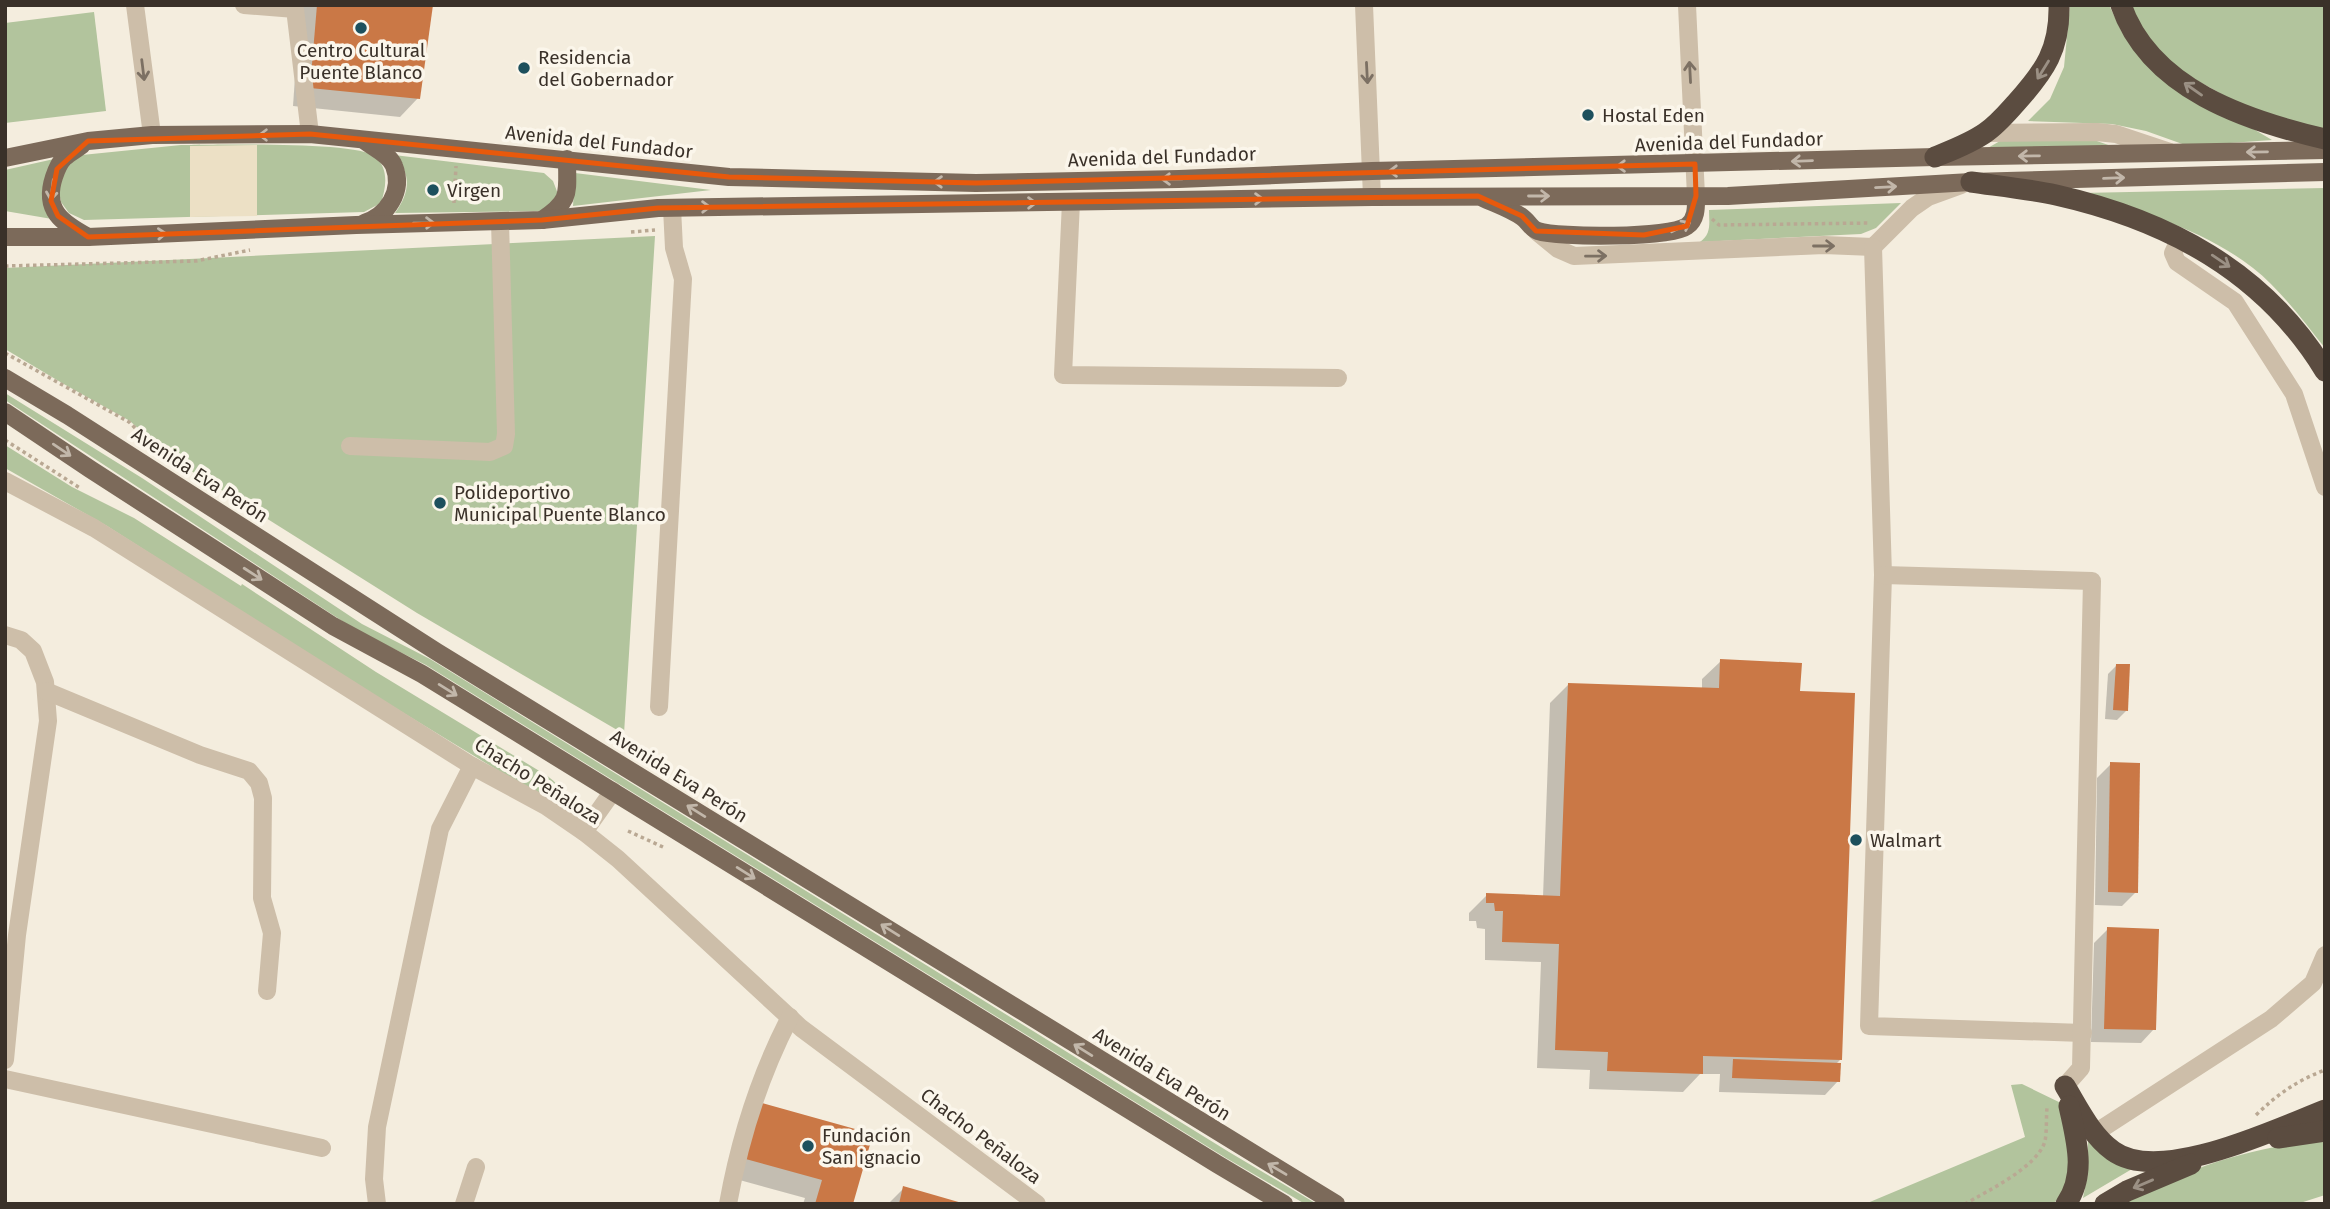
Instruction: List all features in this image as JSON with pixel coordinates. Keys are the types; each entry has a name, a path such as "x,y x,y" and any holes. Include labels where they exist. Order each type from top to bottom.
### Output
{"highway":[{"path":"1935,157 1964,146 1985,133 2035,82 2048,63 2058,35 2059,5"},
{"path":"2121,5 2145,48 2172,74 2204,97 2239,115 2325,139"},
{"path":"1972,182 2055,195 2102,208 2154,226 2200,247 2235,271 2261,294 2310,349 2325,371"},
{"path":"2056,1091 2115,1153 2132,1159 2186,1160 2290,1135 2325,1131"},
{"path":"2056,1091 2080,1158 2071,1196 2066,1204"},
{"path":"2105,1204 2127,1191 2325,1110"}],"main road":[{"name":"Avenida del Fundador","path":"5,158 88,141 152,135 310,134 729,177 962,182 1179,179 1372,171 1935,157 2325,150"},
{"path":"356,225 377,219 388,207 396,194 397,180 394,165 362,139"},
{"path":"88,141 65,158 57,169 51,187 51,201 58,216 88,237"},
{"path":"542,220 559,209 566,199 567,159"},
{"path":"5,237 88,237 356,225 500,222 672,208 1372,197 1728,196 1972,182 2325,172"},
{"path":"1478,196 1522,216 1536,231 1562,234 1674,232 1687,226 1694,215 1696,195"},
{"name":"Avenida Eva Perón","path":"5,378 437,652 1336,1204"},
{"path":"5,412 333,626 422,674 1284,1204"}],"street":[{"path":"135,5 152,135"},
{"path":"244,5 295,9 310,134"},
{"path":"1364,5 1372,197"},
{"path":"1687,5 1696,195"},
{"path":"1985,133 2116,134 2176,154"},
{"path":"1972,182 1928,197 1912,208 1873,247 1883,575 1869,1027 2082,1033"},
{"path":"1071,202 1063,375 1338,378"},
{"path":"659,707 683,279 674,248 672,208"},
{"path":"350,446 490,452 504,446 506,434 500,222"},
{"path":"1536,231 1558,248 1574,256 1824,245 1873,247"},
{"path":"2179,238 2173,253 2177,262 2235,303 2294,394 2325,487"},
{"name":"Chacho Peñaloza","path":"5,481 94,528 472,766 546,806 584,832 618,859 801,1028 1037,1204"},
{"path":"1883,575 2092,581 2081,1068 2056,1091"},
{"path":"5,635 21,640 33,651 45,682 48,721 17,935 5,1060"},
{"path":"46,691 200,755 249,771 259,783 263,798 262,898 272,933 267,991"},
{"path":"377,1204 374,1179 377,1127 440,829 472,766"},
{"path":"584,832 613,791"},
{"path":"2095,1133 2271,1019 2313,983 2325,956"},
{"path":"728,1204 738,1150 753,1101 769,1056 790,1017"},
{"path":"5,1079 322,1149"},
{"path":"464,1204 476,1167"}],"path":[{"path":"453,223 457,149"},
{"path":"1694,215 1707,214 1719,225 1880,223"},
{"path":"625,232 673,229"},
{"path":"5,266 196,261 251,250"},
{"path":"2249,1124 2280,1092 2325,1070"},
{"path":"1965,1204 2011,1178 2031,1161 2045,1143 2056,1091"}],"highlighted area":[{"path":"310,134 729,177 976,183 1695,164 1696,196 1687,226 1644,235 1536,231 1522,216 1478,196 658,208 542,220 88,237 58,216 51,201 57,169 88,141"}],"green space":[{"path":"2070,5 2109,5 2122,32 2149,67 2272,140 2188,146 2146,131 2112,124 2028,121 2050,99 2064,67"},
{"path":"2129,5 2325,5 2325,131 2247,108 2180,71 2153,46"},
{"path":"94,12 106,111 5,123 5,23"},
{"path":"2094,140 2117,148 1986,149 2000,141"},
{"path":"181,145 315,146 364,152 376,157 383,167 383,197 381,203 364,212 84,220 69,213 61,202 58,188 68,163 82,155"},
{"path":"394,155 544,173 553,181 558,194 551,204 540,211 395,213 404,198 407,183 404,169"},
{"path":"54,159 44,189 45,202 52,219 5,211 5,170"},
{"path":"575,173 711,190 573,206"},
{"path":"2325,188 2325,348 2273,286 2234,254 2171,223 2081,193"},
{"path":"1901,203 1876,228 1861,234 1700,242 1708,232 1709,210"},
{"name":"Polideportivo Municipal Puente Blanco","path":"655,236 624,734 417,613 169,457 130,421 5,349 5,268"},
{"path":"5,393 142,478 362,624 430,659 1317,1204 1305,1204 1226,1158 426,665 356,630 5,400"},
{"path":"5,445 72,487 134,518 241,586 242,584 376,672 546,775 554,781 559,795 554,799 545,799 341,675 107,526 5,468"},
{"path":"2022,1084 2063,1104 2070,1169 2062,1193 2053,1204 1865,1204 2025,1137 2011,1085"},
{"path":"2088,1137 2132,1169 2083,1198 2088,1173"},
{"path":"2325,1138 2325,1195 2297,1204 2120,1204 2210,1164"}],"shaded area":[{"path":"257,145 257,216 190,217 190,146"}],"building":[{"path":"317,5 433,5 420,99 310,88"},
{"path":"1720,659 1802,663 1800,691 1855,693 1842,1060 1703,1056 1703,1074 1607,1071 1608,1052 1555,1050 1559,944 1502,942 1503,911 1495,911 1494,903 1486,903 1486,893 1560,896 1568,683 1719,688"},
{"path":"2116,664 2130,664 2128,711 2113,710"},
{"path":"2110,762 2140,763 2138,893 2108,892"},
{"path":"2107,927 2159,929 2156,1030 2104,1029"},
{"path":"1733,1059 1841,1063 1840,1082 1732,1078"},
{"name":"Fundación San ignacio","path":"758,1102 873,1134 853,1204 815,1204 822,1180 742,1158"},
{"name":"Fundación San ignacio","path":"903,1186 962,1203 962,1204 899,1204"}],"place":[{"name":"Centro Cultural Puente Blanco","path":"361,28"},
{"name":"Residencia del Gobernador","path":"524,68"},
{"name":"Hostal Eden","path":"1588,115"},
{"name":"Virgen","path":"433,190"},
{"name":"Polideportivo Municipal Puente Blanco","path":"440,503"},
{"name":"Walmart","path":"1856,840"},
{"name":"Fundación San ignacio","path":"808,1146"}]}
